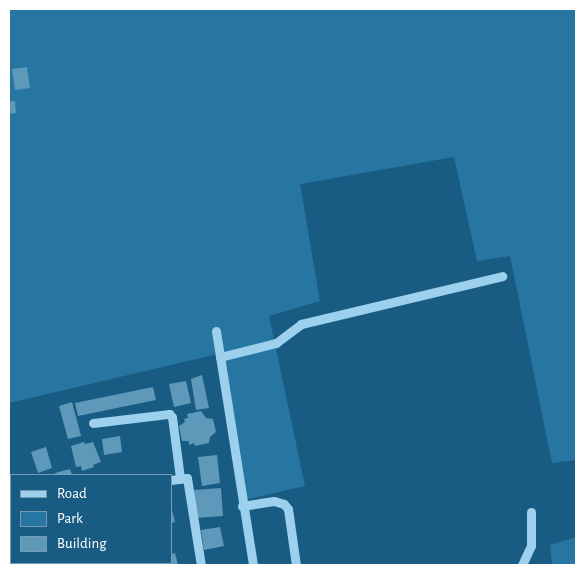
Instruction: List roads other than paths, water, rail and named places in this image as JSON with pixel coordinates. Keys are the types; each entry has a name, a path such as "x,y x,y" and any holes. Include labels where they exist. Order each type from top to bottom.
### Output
{"street":[{"path":"220,357 276,343 300,324 502,276"},
{"path":"216,331 242,506 253,565"},
{"path":"93,423 170,414 172,417 176,479 188,478 201,565"},
{"path":"242,506 274,501 284,504 288,509 296,565"},
{"path":"522,565 531,546 532,512"}]}
